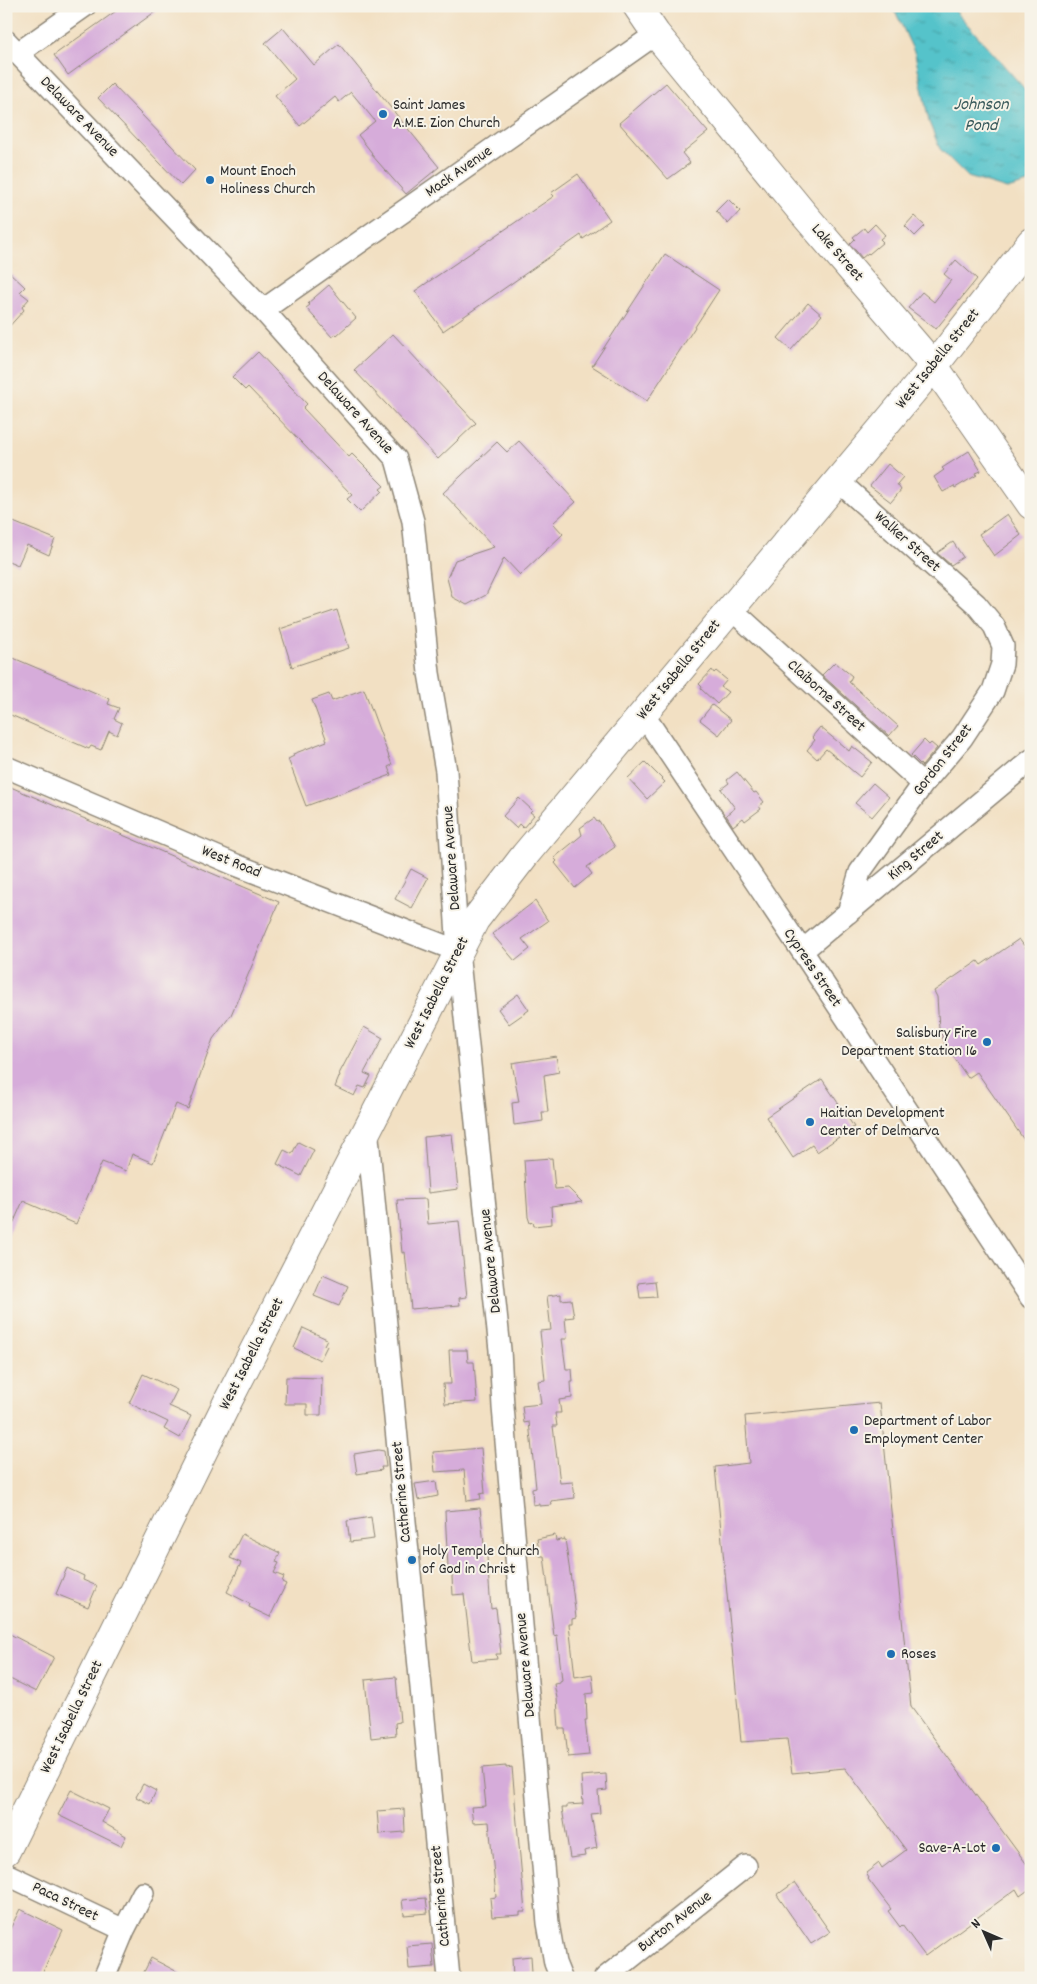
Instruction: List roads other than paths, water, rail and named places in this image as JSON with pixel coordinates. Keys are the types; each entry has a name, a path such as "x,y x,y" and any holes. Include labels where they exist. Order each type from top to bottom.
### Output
{"street":[{"path":"12,47 85,6"},
{"name":"Lake Street","path":"637,6 656,34 802,212 934,366 1031,505"},
{"name":"Mack Avenue","path":"263,310 656,34"},
{"name":"Delaware Avenue","path":"12,47 263,310 396,459 412,521 429,673 446,771 458,951 500,1350 503,1407 548,1924 555,1963 561,1978"},
{"name":"West Isabella Street","path":"6,1851 233,1390 474,920 497,889 730,608 934,366 1031,242"},
{"name":"Walker Street","path":"837,480 976,604"},
{"name":"Gordon Street","path":"848,913 860,872 923,784 967,730 993,691 1002,664 1003,646 997,631 976,604"},
{"name":"Claiborne Street","path":"730,608 923,784"},
{"name":"Cypress Street","path":"643,714 1031,1298"},
{"name":"King Street","path":"802,951 1031,760"},
{"name":"West Road","path":"6,767 236,865 458,951"},
{"name":"Catherine Street","path":"368,1126 449,1978"},
{"name":"Burton Avenue","path":"605,1978 746,1866"},
{"name":"Paca Street","path":"6,1874 124,1930"},
{"path":"104,1978 124,1930 144,1892"}],"water":[{"name":"Johnson Pond","path":"889,6 951,6 1031,96 1031,182 1007,189 968,177 940,149 929,122 915,54 897,15"}],"place":[{"name":"Saint James A.M.E. Zion Church","path":"383,114"},
{"name":"Mount Enoch Holiness Church","path":"210,180"},
{"name":"Salisbury Fire Department Station 16","path":"987,1042"},
{"name":"Haitian Development Center of Delmarva","path":"810,1122"},
{"name":"Department of Labor Employment Center","path":"854,1430"},
{"name":"Holy Temple Church of God in Christ","path":"412,1560"},
{"name":"Roses","path":"891,1654"},
{"name":"Save-A-Lot","path":"996,1848"}]}
